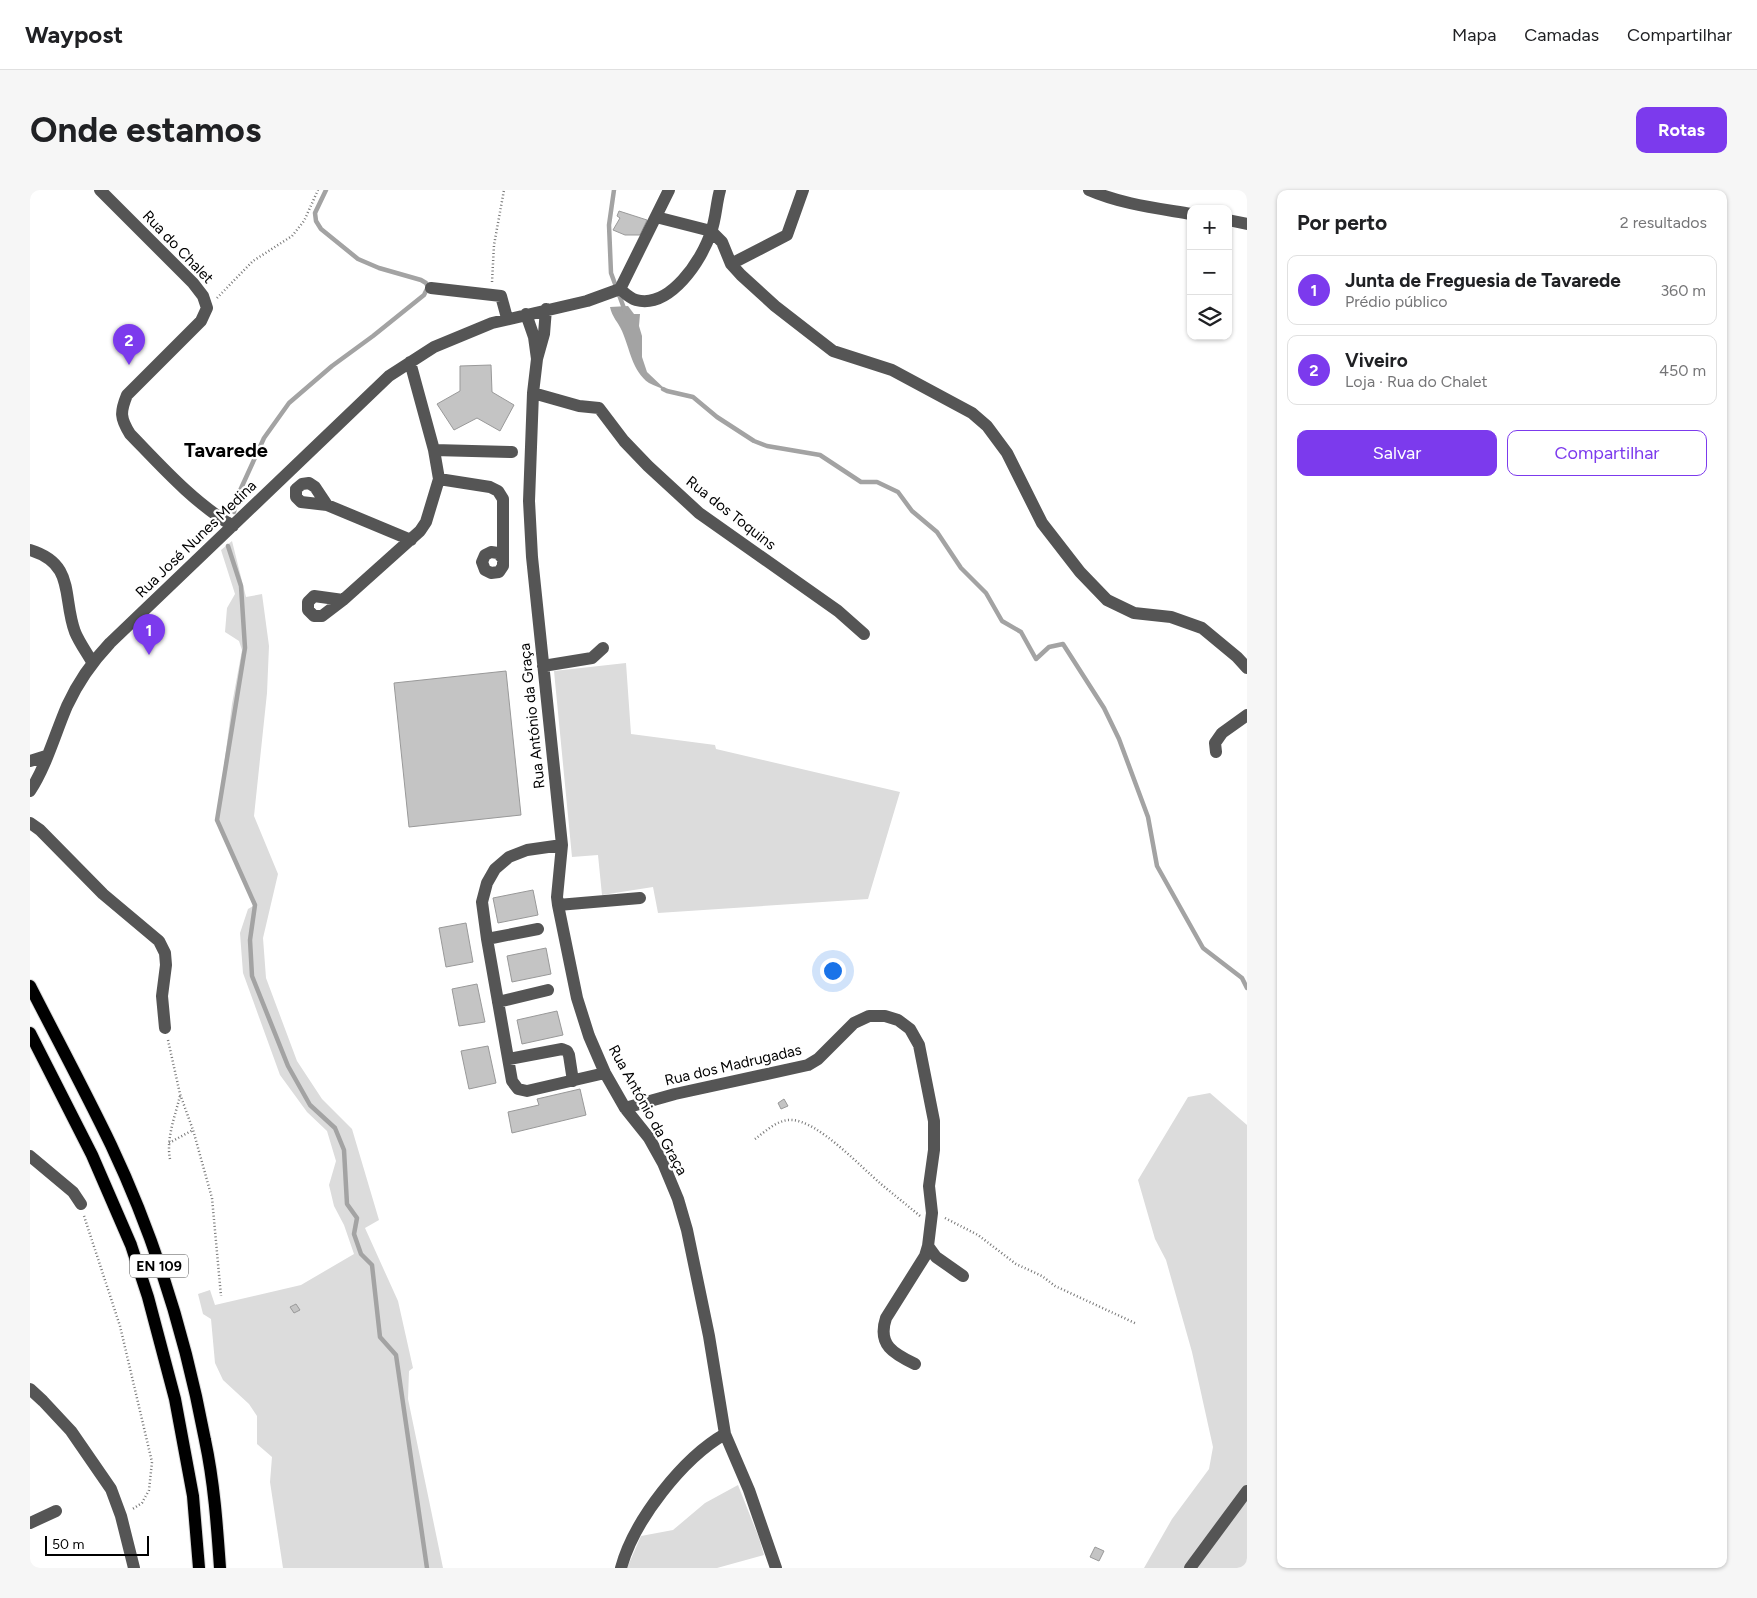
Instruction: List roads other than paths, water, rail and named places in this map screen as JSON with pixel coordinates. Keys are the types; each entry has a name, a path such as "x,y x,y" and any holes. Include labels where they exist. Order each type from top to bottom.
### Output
{"main road":[{"name":"EN 109","path":"30,986 111,1145 168,1291 189,1366 206,1442 216,1513 220,1568"},
{"name":"EN 109","path":"30,1033 92,1155 131,1245 148,1297 175,1399 193,1496 199,1568"}],"street":[{"name":"Rua do Chalet","path":"100,190 193,283 203,296 207,308 201,321 127,395 121,409 123,423 130,434 192,497 212,514 233,526"},
{"path":"669,190 620,289 630,298 638,301 655,299 669,292 693,268 703,252 711,232 720,190"},
{"path":"731,264 787,235 803,190"},
{"path":"1089,190 1107,198 1187,213"},
{"path":"656,217 711,232 722,242 731,264 775,306 833,351 892,370 972,414 987,426 1007,453 1042,523 1080,572 1107,600 1134,613 1171,617 1202,628 1237,657 1247,668"},
{"path":"1232,221 1247,224"},
{"path":"431,288 501,296 507,318"},
{"name":"Rua José Nunes Medina","path":"30,791 78,683 92,662 390,376 434,347 492,323 587,301 620,289"},
{"name":"Rua António da Graça","path":"546,310 544,334 537,359 533,393 529,501 532,557 562,845 557,897 558,905 577,998 605,1073 625,1108 649,1138 663,1163 678,1199 687,1230 709,1336 725,1434 749,1490 776,1568"},
{"name":"Rua António da Graça","path":"526,314 534,337 537,359"},
{"path":"343,600 420,531 426,522 439,479 434,450 410,362"},
{"name":"Rua dos Toquins","path":"533,393 579,406 599,408 636,454 699,513 838,611 864,634"},
{"path":"434,450 512,452"},
{"path":"439,479 498,490 503,499 503,558"},
{"path":"327,505 410,540"},
{"path":"30,550 38,552 51,560 61,570 66,583 75,632 92,662"},
{"path":"543,666 592,658 604,648"},
{"path":"1216,752 1215,743 1222,733 1247,715"},
{"path":"30,761 46,756"},
{"path":"30,823 40,830 103,894 159,941 165,953 166,965 162,996 165,1028"},
{"path":"562,845 526,850 509,857 496,869 487,883 482,902 512,1081 518,1089 527,1091 605,1073"},
{"path":"558,905 640,898"},
{"path":"487,938 538,929"},
{"path":"498,1002 548,990"},
{"name":"Rua dos Madrugadas","path":"625,1108 675,1094 808,1065 818,1059 854,1022 869,1016 885,1016 898,1020 910,1029 919,1044 934,1121 934,1150 929,1186 931,1219 925,1256 886,1318 882,1329 883,1339 889,1348 900,1357 915,1364"},
{"path":"508,1059 562,1049 567,1051 569,1056 573,1081"},
{"path":"30,1156 73,1192 81,1204"},
{"path":"928,1246 936,1257 963,1276"},
{"path":"30,1389 71,1431 111,1489 121,1516 134,1568"},
{"path":"620,1568 646,1512 694,1457 710,1442 725,1434"},
{"path":"1190,1568 1247,1491"},
{"path":"30,1523 56,1511"}],"waterway":[{"path":"234,512 238,495 264,438 289,403 332,366 424,295 428,287 421,280 379,268 358,259 321,229 316,221 315,213 326,190"},
{"path":"614,190 609,225 611,273 625,311"},
{"path":"663,389 693,397 717,417 754,441 767,446 820,455 861,482 877,482 898,492 912,511 937,532 961,568 986,593 1002,621 1021,632 1036,659 1049,647 1063,644 1104,708 1119,739 1148,817 1157,866 1203,948 1242,978 1247,988"},
{"path":"228,546 241,586 245,648 217,820 255,905 250,940 252,976 288,1066 310,1105 335,1128 344,1150 347,1204 357,1218 354,1234 361,1254 372,1265 380,1337 396,1355 427,1568"}],"place":[{"name":"Viveiro","path":"129,365"},
{"name":"Junta de Freguesia de Tavarede","path":"149,655"}],"district":[{"name":"Tavarede","path":"226,450"}]}
